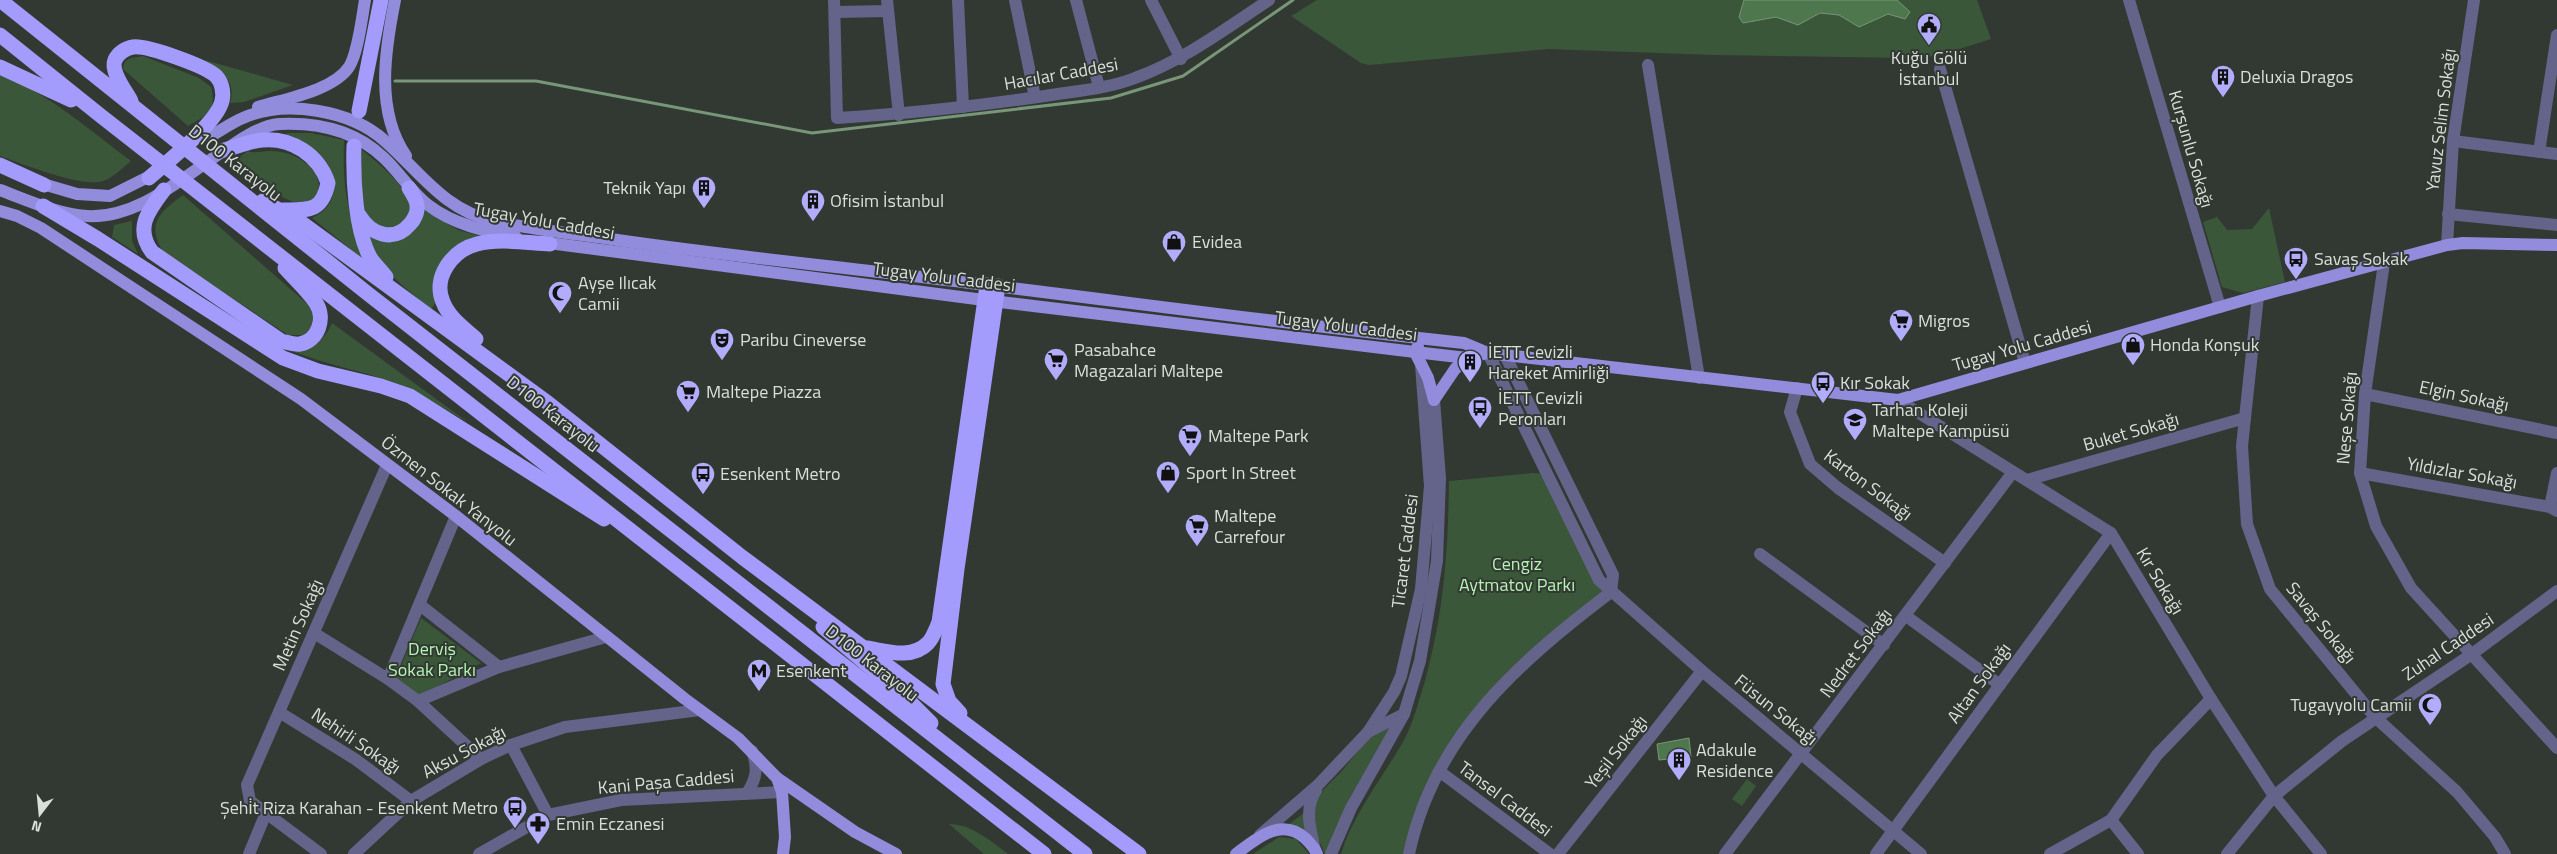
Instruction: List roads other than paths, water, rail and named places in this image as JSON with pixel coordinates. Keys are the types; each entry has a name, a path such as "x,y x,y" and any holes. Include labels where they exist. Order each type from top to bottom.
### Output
{"highway":[{"name":"D100 Karayolu","path":"0,0 367,293 1085,854"},
{"path":"359,111 381,0"},
{"path":"0,35 1044,854"},
{"path":"135,107 115,72 114,61 120,52 133,47 150,50 190,64 216,76 223,88 222,102 205,134 149,178"},
{"path":"0,67 55,92 101,116"},
{"path":"224,150 262,140 280,141 301,148 315,160 328,183 322,202 315,207 303,210 282,210"},
{"path":"354,146 353,178 358,213 371,259 390,280 446,327"},
{"path":"0,165 44,184"},
{"path":"358,213 365,225 377,232 393,235 403,232 414,219 418,206 409,188"},
{"path":"238,189 282,210 446,327 548,403 742,557 905,696 980,772"},
{"path":"164,190 147,212 144,242 152,252 281,341 299,344 311,340 318,331 320,320 318,305 259,238"},
{"path":"43,206 98,239 283,358 410,396 489,444 573,501 657,550"},
{"path":"548,403 452,317 442,302 440,285 446,266 458,252 478,244 550,244"},
{"path":"984,737 950,701 944,684 992,286"},
{"path":"864,647 903,654 913,652 928,644 939,622 990,301"},
{"path":"742,557 1139,854"}],"main road":[{"path":"205,134 244,112 327,86 349,68 359,36 365,0"},
{"path":"395,0 384,73 387,104 400,145 417,173"},
{"path":"205,134 245,117 267,112 303,108 328,112 350,118 382,138 417,173"},
{"name":"Tugay Yolu Caddesi","path":"0,190 43,206 86,216 112,214 131,209 164,190 255,131 276,125 299,124 326,127 344,132 374,150 402,177 409,188 427,204 457,222 480,230 550,244 990,301 1422,353 1467,358 1488,353"},
{"path":"0,170 77,194 110,196 149,178"},
{"name":"Tugay Yolu Caddesi","path":"417,173 440,196 463,212 505,224 656,246 1464,343 1488,353 1898,400 2258,296 2447,245 2463,243 2557,245"},
{"name":"Özmen Sokak Yanyolu","path":"0,211 28,220 70,246 301,399 456,516 606,638 751,750 777,778 782,792 785,837 783,854"},
{"path":"1421,339 1421,365 1428,378 1434,400"},
{"path":"1363,346 1421,365"},
{"path":"1422,353 1434,400"},
{"path":"1434,400 1454,369 1467,358"},
{"path":"777,778 855,832 896,854"},
{"name":"Ticaret Caddesi","path":"1236,854 1256,838 1277,829 1286,828 1301,835 1316,852"}],"street":[{"path":"958,0 963,107"},
{"path":"1014,0 1035,97"},
{"path":"1076,0 1099,87"},
{"path":"1151,0 1181,58"},
{"name":"Hacılar Caddesi","path":"835,6 837,118 899,115 963,107 1099,87 1133,79 1181,58 1256,4 1269,0"},
{"name":"Kurşunlu Sokağı","path":"2129,0 2220,307"},
{"name":"Yavuz Selim Sokağı","path":"2447,245 2453,141 2474,0"},
{"path":"835,6 887,5 899,115"},
{"path":"2539,152 2557,35"},
{"path":"1648,65 1699,378"},
{"path":"1940,69 2025,363"},
{"path":"2453,141 2557,154"},
{"path":"2448,214 2557,225"},
{"name":"Neşe Sokağı","path":"2384,263 2365,394 2360,473 2376,526 2411,588 2557,748"},
{"name":"Savaş Sokağı","path":"2258,296 2242,446 2247,524 2270,589 2375,718 2457,792 2495,837 2505,854"},
{"name":"Füsun Sokağı","path":"1488,353 1599,580 1702,672 1921,854"},
{"path":"1409,854 1423,806 1439,771 1456,741 1491,695 1523,663 1611,592 1613,574 1505,355"},
{"name":"Ticaret Caddesi","path":"1256,838 1318,785 1368,732 1384,708 1401,676 1421,589 1430,486 1421,365"},
{"name":"Karton Sokağı","path":"1797,388 1790,412 1810,464 1838,488 1945,563"},
{"name":"Elgin Sokağı","path":"2365,394 2557,433"},
{"name":"Ticaret Caddesi","path":"1331,854 1351,808 1404,714 1420,661 1437,561 1440,478 1434,400"},
{"name":"Kır Sokağı","path":"1898,400 2112,533 2211,699 2274,796 2321,854"},
{"name":"Buket Sokağı","path":"2027,480 2245,418"},
{"name":"Metin Sokağı","path":"266,813 250,801 248,785 387,465"},
{"name":"Nedret Sokağı","path":"1725,854 2014,472"},
{"name":"Yıldızlar Sokağı","path":"2360,473 2553,509"},
{"path":"2553,509 2557,473"},
{"path":"388,679 456,516"},
{"name":"Altan Sokağı","path":"1876,854 2112,533"},
{"path":"1760,554 1884,645"},
{"name":"Zuhal Caddesi","path":"2227,854 2274,796 2375,718 2554,597"},
{"path":"420,605 499,666"},
{"path":"1906,616 2000,685"},
{"path":"314,633 388,679 418,701 481,759"},
{"path":"418,701 499,666 606,638"},
{"name":"Yeşil Sokağı","path":"1558,854 1702,672"},
{"path":"2050,854 2111,820 2157,755 2211,699"},
{"name":"Aksu Sokağı","path":"354,854 411,801 481,759 511,745 565,727 700,710"},
{"name":"Nehirli Sokağı","path":"279,712 355,759 411,801"},
{"name":"Ticaret Caddesi","path":"1368,732 1404,714"},
{"path":"511,745 548,815"},
{"name":"Kani Paşa Caddesi","path":"747,793 756,774 757,766 751,750"},
{"name":"Tansel Caddesi","path":"1439,771 1550,854"},
{"name":"Ticaret Caddesi","path":"1316,852 1310,830 1308,809 1309,801 1318,785"},
{"name":"Kani Paşa Caddesi","path":"479,854 548,815 621,800 782,792"},
{"path":"249,854 266,813 321,854"},
{"path":"2111,820 2138,854"}],"waterway":[{"path":"395,81 536,81 812,133 1111,98 1183,76 1293,0"}],"place":[{"name":"Kuğu Gölü İstanbul","path":"1929,46"},
{"name":"Deluxia Dragos","path":"2223,98"},
{"name":"Teknik Yapı","path":"704,209"},
{"name":"Ofisim İstanbul","path":"813,222"},
{"name":"Evidea","path":"1174,263"},
{"name":"Savaş Sokak","path":"2296,280"},
{"name":"Ayşe Ilıcak Camii","path":"560,314"},
{"name":"Migros","path":"1901,342"},
{"name":"Paribu Cineverse","path":"722,361"},
{"name":"Honda Konşuk","path":"2133,366"},
{"name":"Pasabahce Magazalari Maltepe","path":"1056,381"},
{"name":"İETT Cevizli Hareket Amirliği","path":"1470,383"},
{"name":"Kır Sokak","path":"1823,404"},
{"name":"Maltepe Piazza","path":"688,413"},
{"name":"İETT Cevizli Peronları","path":"1480,429"},
{"name":"Tarhan Koleji Maltepe Kampüsü","path":"1855,441"},
{"name":"Maltepe Park","path":"1190,457"},
{"name":"Sport In Street","path":"1168,494"},
{"name":"Esenkent Metro","path":"703,495"},
{"name":"Maltepe Carrefour","path":"1197,547"},
{"name":"Esenkent","path":"759,692"},
{"name":"Tugayyolu Camii","path":"2430,726"},
{"name":"Adakule Residence","path":"1679,781"},
{"name":"Şehi̇t Riza Karahan - Esenkent Metro","path":"515,829"},
{"name":"Emin Eczanesi","path":"538,845"}],"park label":[{"name":"Cengiz Aytmatov Parkı","path":"1517,574"},
{"name":"Derviş Sokak Parkı","path":"432,660"}]}
